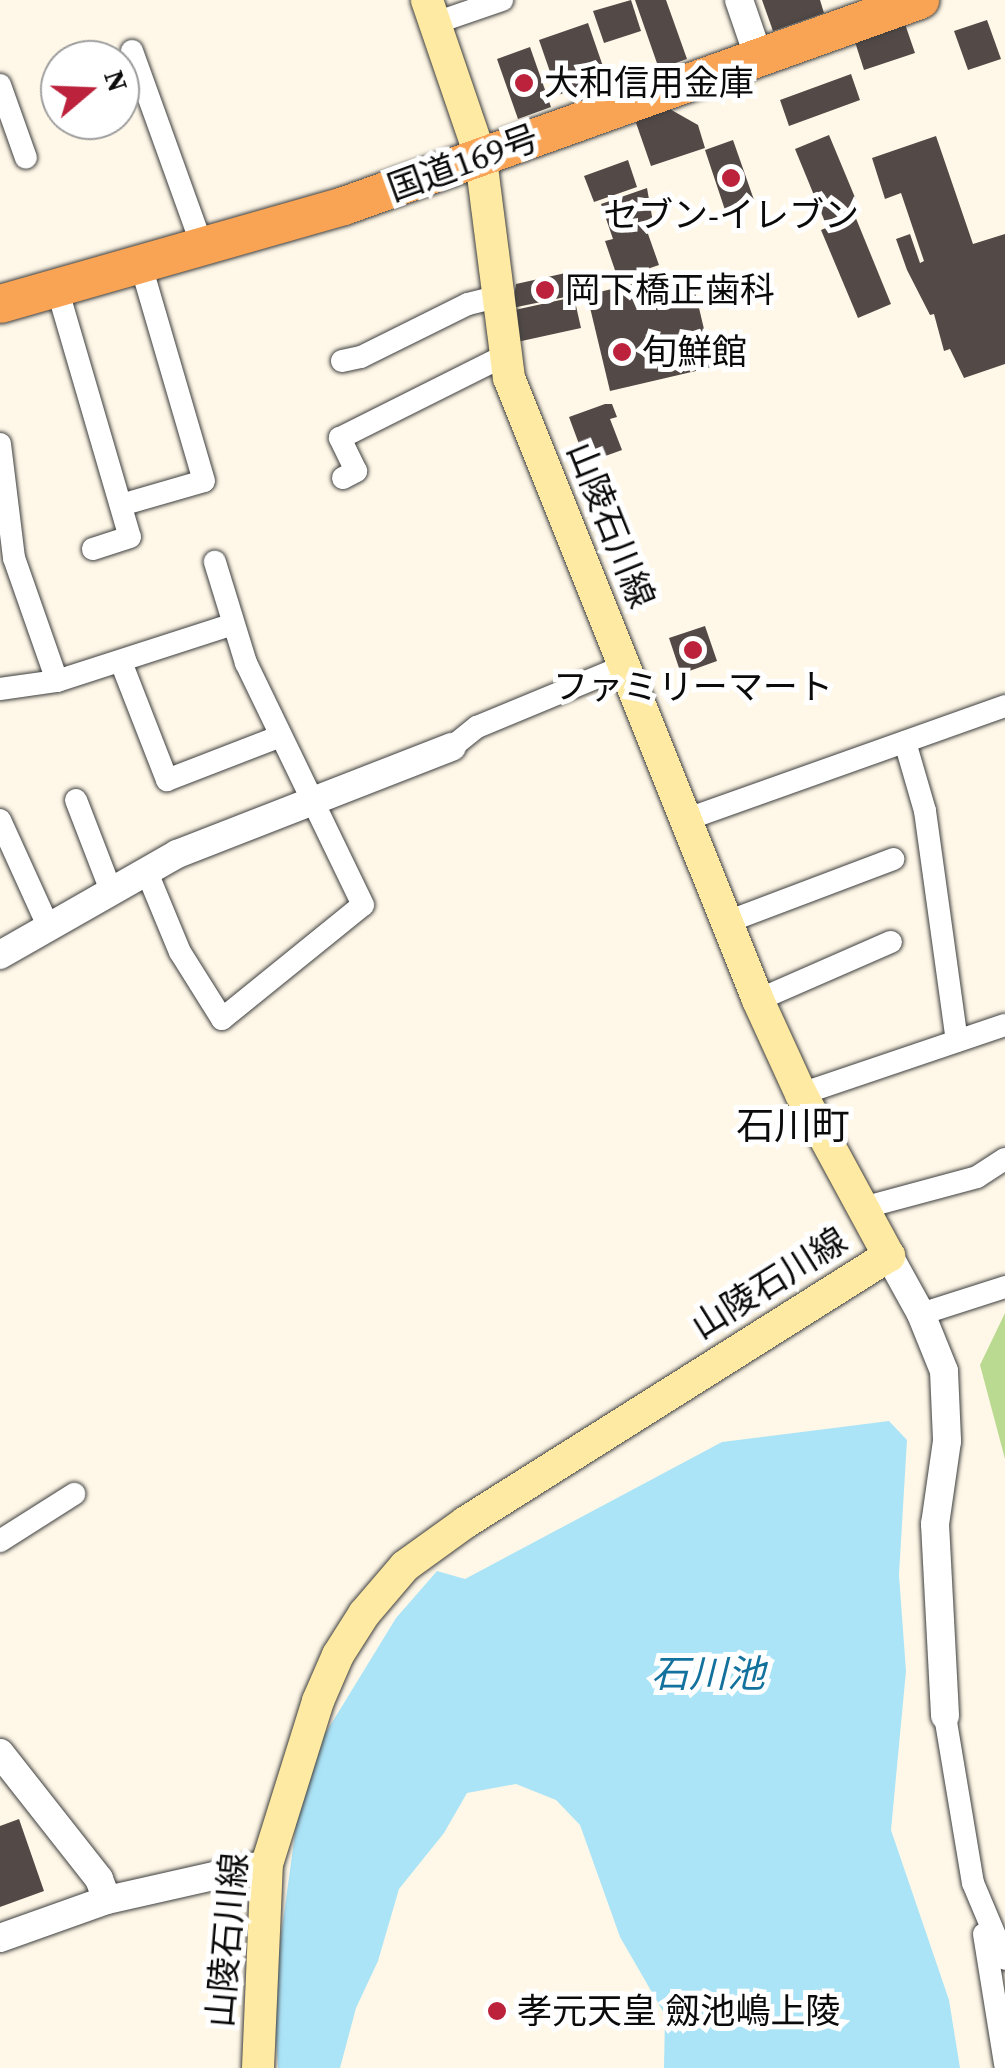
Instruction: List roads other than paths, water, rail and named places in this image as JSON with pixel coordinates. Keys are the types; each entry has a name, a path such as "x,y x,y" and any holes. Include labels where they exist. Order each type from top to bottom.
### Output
{"highway":[{"name":"国道169号","path":"0,304 203,248 482,158 510,144 920,0"}],"main road":[{"name":"山陵石川線","path":"258,2068 267,1864 318,1701 338,1654 364,1614 405,1566 542,1471 889,1256 866,1207 801,1094 758,1000 509,378 496,297 482,158 431,12"}],"street":[{"path":"431,12 502,0"},
{"path":"739,0 759,58"},
{"path":"140,73 203,248"},
{"path":"0,85 26,158"},
{"path":"121,505 204,481 141,266"},
{"path":"58,288 130,537 93,548"},
{"path":"342,362 361,357 468,304 496,297"},
{"path":"344,478 356,471 340,438 506,355"},
{"path":"0,444 14,558 57,682"},
{"path":"146,870 180,952 222,1018 363,905 311,802 232,624 215,562"},
{"path":"0,689 57,682 232,624"},
{"path":"120,662 167,780 282,736"},
{"path":"0,955 110,888 219,836 452,746 478,727 624,666"},
{"path":"685,820 1005,706"},
{"path":"905,742 925,811 957,1041"},
{"path":"76,800 110,888"},
{"path":"0,820 48,926"},
{"path":"727,922 894,858"},
{"path":"758,1000 891,942"},
{"path":"801,1094 1005,1024"},
{"path":"866,1207 977,1177 1005,1159"},
{"path":"889,1256 921,1314 944,1372 946,1441 935,1524 945,1716 1005,2064"},
{"path":"921,1314 1005,1288"},
{"path":"0,1541 74,1494"},
{"path":"0,1753 99,1878 107,1900"},
{"path":"0,1938 107,1900 267,1864"},
{"path":"981,1912 1005,1960"}],"water":[{"name":"石川池","path":"889,1421 907,1440 899,1575 906,1671 891,1830 949,2000 960,2068 664,2068 665,2015 620,1937 580,1825 556,1800 516,1784 467,1793 444,1833 399,1889 378,1961 356,2008 340,2068 278,2068 273,1994 299,1804 317,1747 396,1618 437,1571 465,1579 722,1442"}],"place":[{"name":"大和信用金庫","path":"524,83"},
{"name":"セブン-イレブン","path":"731,178"},
{"name":"岡下橋正歯科","path":"545,290"},
{"name":"旬鮮館","path":"622,352"},
{"name":"ファミリーマート","path":"693,650"},
{"name":"孝元天皇 劔池嶋上陵","path":"497,2011"}],"district":[{"name":"石川町","path":"793,1127"}]}
